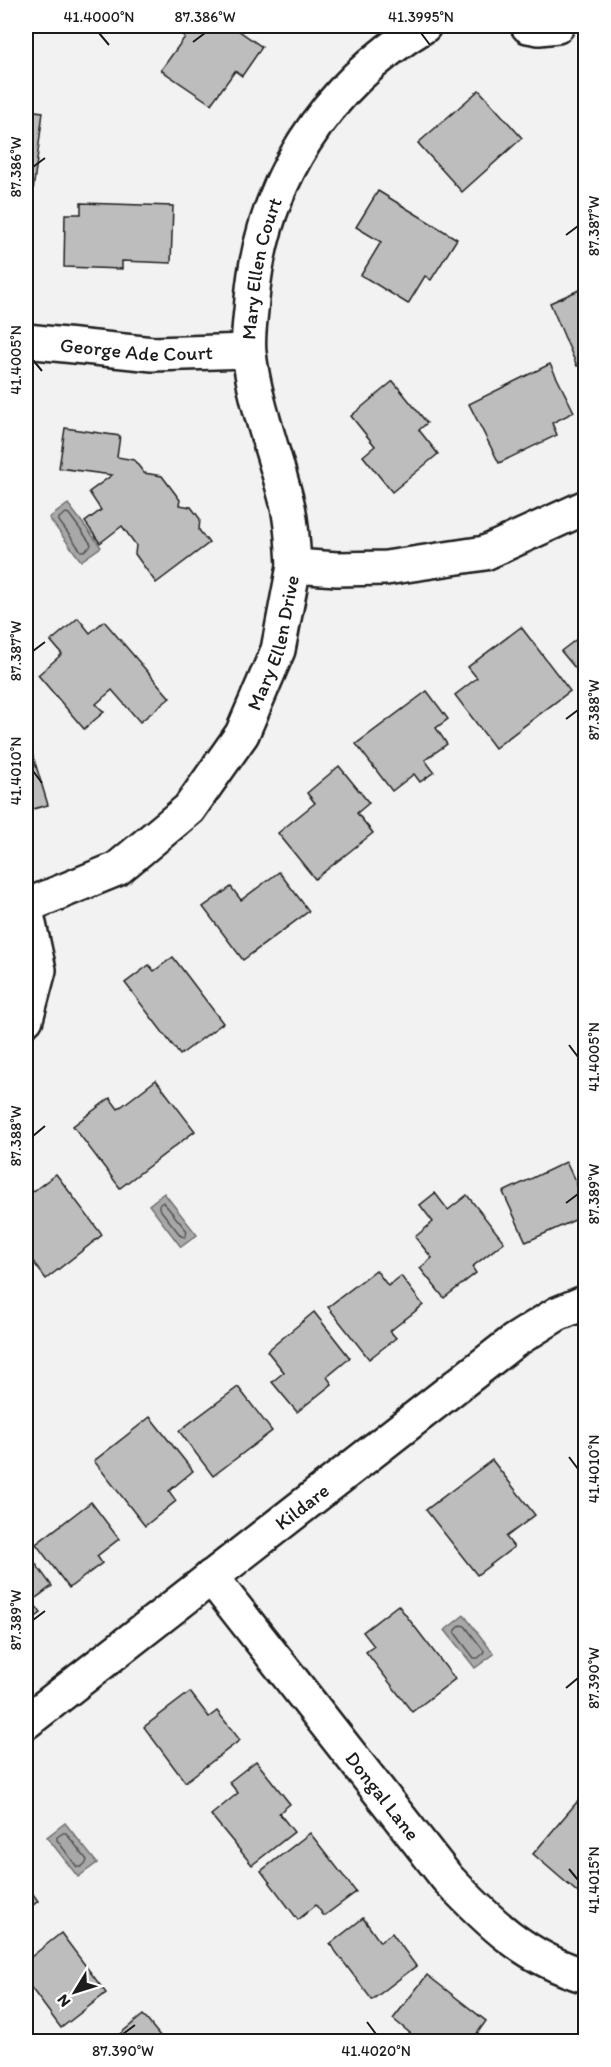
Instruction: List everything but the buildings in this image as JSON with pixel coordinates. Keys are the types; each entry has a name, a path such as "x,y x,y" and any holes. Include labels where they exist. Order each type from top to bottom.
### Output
{"street":[{"name":"Mary Ellen Court","path":"294,566 288,508 258,403 248,351 255,270 269,213 291,163 312,128 388,35 424,26"},
{"path":"528,26 539,28 557,26"},
{"name":"George Ade Court","path":"26,341 153,354 248,351"},
{"name":"Mary Ellen Drive","path":"26,906 117,869 189,809 242,734 278,651 294,566 337,569 386,568 485,553 585,507"},
{"path":"26,910 39,970 26,1019"},
{"name":"Kildare","path":"26,1722 514,1341 557,1314 585,1302"},
{"name":"Dongal Lane","path":"211,1577 447,1878 484,1918 519,1946 585,1976"}],"water":[{"path":"68,504 101,547 81,561 49,518"},
{"path":"164,1193 197,1235 181,1247 149,1205"},
{"path":"464,1615 494,1654 475,1668 445,1630"},
{"path":"65,1823 97,1863 78,1877 47,1837"}]}
